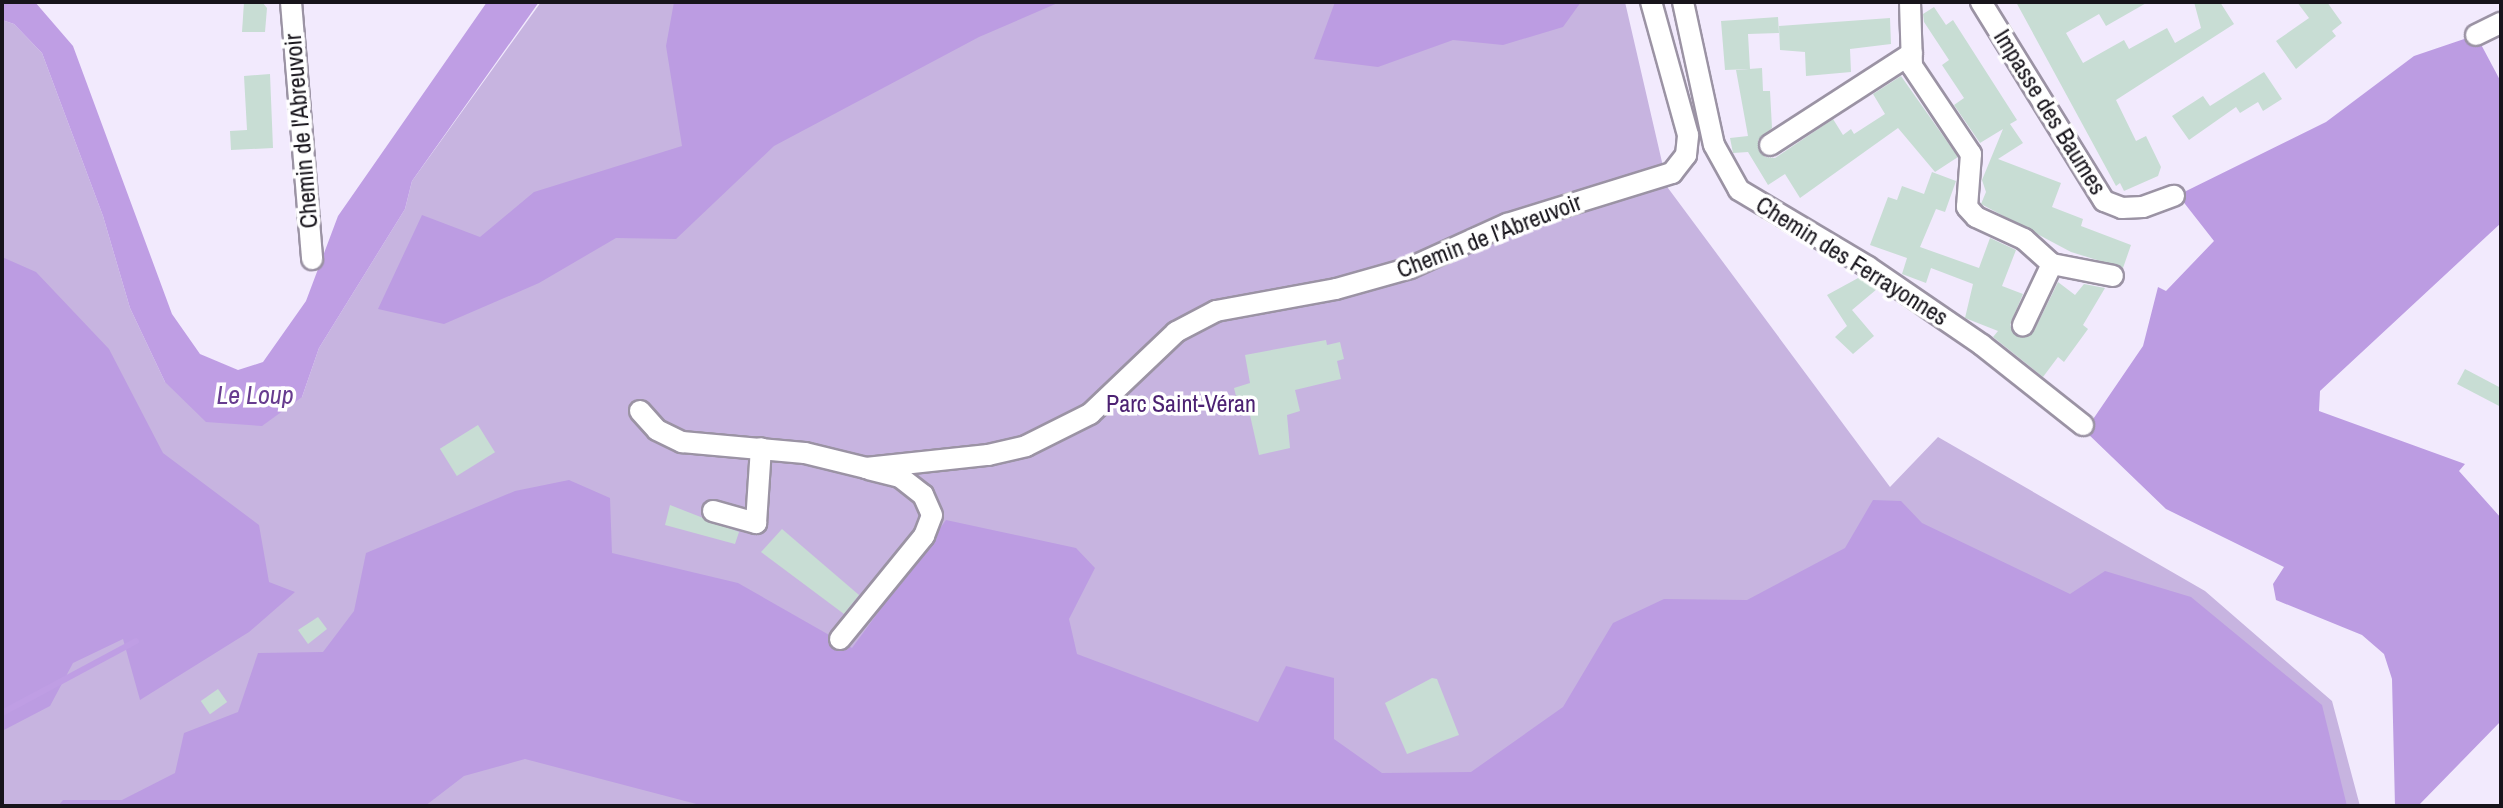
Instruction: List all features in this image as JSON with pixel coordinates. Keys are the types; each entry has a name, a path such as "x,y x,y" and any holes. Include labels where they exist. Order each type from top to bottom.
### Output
{"street":[{"name":"Chemin de l'Abreuvoir","path":"291,2 312,259"},
{"name":"Chemin de l'Abreuvoir","path":"866,468 988,455 1026,446 1090,414 1145,366 1176,332 1216,311 1336,289 1410,268 1507,224 1672,173 1686,155 1688,135 1651,2"},
{"name":"Chemin des Ferrayonnes","path":"1683,2 1714,145 1739,190 1957,328 2083,425"},
{"path":"1910,2 1912,66 1971,154 1967,207 1976,217 2024,239 2052,264 2113,276"},
{"name":"Impasse des Baumes","path":"1981,2 2104,201 2122,208 2143,207 2174,196"},
{"path":"2476,35 2501,23"},
{"path":"1770,145 1912,53"},
{"path":"2023,325 2052,264"},
{"path":"640,411 657,430 682,442 761,448 866,468 900,477 923,495 932,515 924,536 840,639"},
{"path":"713,511 756,523 761,448"}],"green space":[{"name":"Parc Saint-Véran","path":"541,2 1625,2 1668,188 1890,487 1938,437 2205,591 2332,701 2360,806 2,806 2,20 14,24 42,53 103,216 130,308 165,382 302,397 319,348 405,209 412,181"}],"shaded area":[{"path":"674,2 1060,2 979,37 774,146 676,239 616,238 539,283 444,324 378,309 422,215 480,237 534,192 682,146 666,46"},
{"path":"1335,2 1581,2 1563,27 1503,45 1453,40 1378,67 1314,59"},
{"path":"2476,35 2501,82 2501,223 2320,391 2319,411 2465,464 2459,471 2501,518 2501,721 2418,806 2395,806 2392,679 2384,654 2362,635 2276,600 2273,584 2284,567 2166,509 2085,431 2143,346 2158,287 2166,291 2214,241 2178,195 2326,122 2414,56"},
{"path":"2,257 36,272 109,349 163,453 259,525 269,582 295,592 249,632 140,700 123,639 73,663 50,706 2,731"},
{"path":"569,480 610,498 612,553 738,583 852,648 946,520 1076,548 1095,568 1069,619 1077,654 1258,722 1286,666 1334,678 1334,739 1382,773 1471,772 1563,707 1613,623 1664,599 1747,600 1845,548 1873,500 1901,501 1922,523 2070,594 2105,571 2191,597 2322,705 2347,806 704,806 525,759 464,776 425,806 58,806 63,800 122,800 175,773 184,733 238,712 258,653 323,652 354,611 366,553 515,491"}],"water":[{"name":"Le Loup","path":"2,2 35,2 73,46 172,314 200,354 238,370 263,362 306,301 338,216 487,2 539,2 412,181 405,209 319,348 302,397 262,426 206,422 165,382 130,308 103,216 42,53 14,24 2,20"}],"building":[{"path":"244,2 262,2 267,8 265,32 242,32"},
{"path":"2016,2 2148,2 2106,26 2099,14 2066,33 2083,63 2124,40 2129,49 2167,28 2175,43 2201,28 2194,2 2220,2 2234,24 2116,100 2136,141 2146,136 2161,167 2158,176 2124,191 2120,183 2116,186"},
{"path":"2297,2 2327,2 2342,23 2332,31 2336,36 2296,69 2276,41 2309,18"},
{"path":"1934,7 1946,25 1953,20 2017,120 2010,124 2023,143 1998,159 2061,183 2052,207 2083,219 2081,226 2131,245 2123,268 2071,252 1981,204 1986,192 1982,180 2003,129 1980,143 1954,105 1964,98 1942,65 1949,60 1924,22 1923,14"},
{"path":"1778,17 1779,33 1748,34 1750,69 1725,70 1721,21"},
{"path":"1890,18 1891,44 1850,49 1851,72 1806,76 1805,52 1780,50 1779,26"},
{"path":"1762,68 1763,91 1770,91 1772,128 1758,140 1765,157 1775,158 1833,119 1843,135 1851,129 1854,134 1885,114 1873,94 1901,76 1958,157 1935,172 1898,128 1800,198 1785,174 1768,185 1748,152 1733,153 1730,138 1748,136 1736,70"},
{"path":"2264,72 2282,99 2263,111 2258,102 2240,113 2236,107 2189,140 2172,116 2203,96 2210,106"},
{"path":"270,74 273,148 231,150 230,131 247,130 244,76"},
{"path":"1932,172 1956,181 1945,212 1936,209 1920,247 1979,268 1990,238 2016,250 2002,286 2023,294 2010,325 2017,336 2034,331 2058,282 2075,295 2084,284 2105,288 2083,325 2088,329 2064,362 2058,357 2043,377 1993,337 1998,331 1965,318 1973,284 1931,268 1926,283 1902,274 1907,258 1870,245 1888,197 1897,200 1902,186 1924,194"},
{"path":"1860,277 1877,289 1852,310 1874,336 1853,354 1835,337 1847,326 1827,295"},
{"path":"1326,340 1327,345 1340,342 1344,359 1337,361 1341,379 1295,390 1300,411 1287,415 1290,448 1259,455 1247,402 1238,404 1234,388 1250,383 1245,355"},
{"path":"2465,369 2501,388 2501,407 2457,384"},
{"path":"478,425 495,452 457,476 440,449"},
{"path":"670,505 739,532 735,544 665,525"},
{"path":"782,529 859,595 844,614 761,552"},
{"path":"318,617 327,629 308,644 298,630"},
{"path":"1432,678 1437,679 1459,735 1407,754 1385,703"},
{"path":"218,689 227,702 210,714 201,701"}],"waterway":[{"path":"2,713 136,641"}]}
